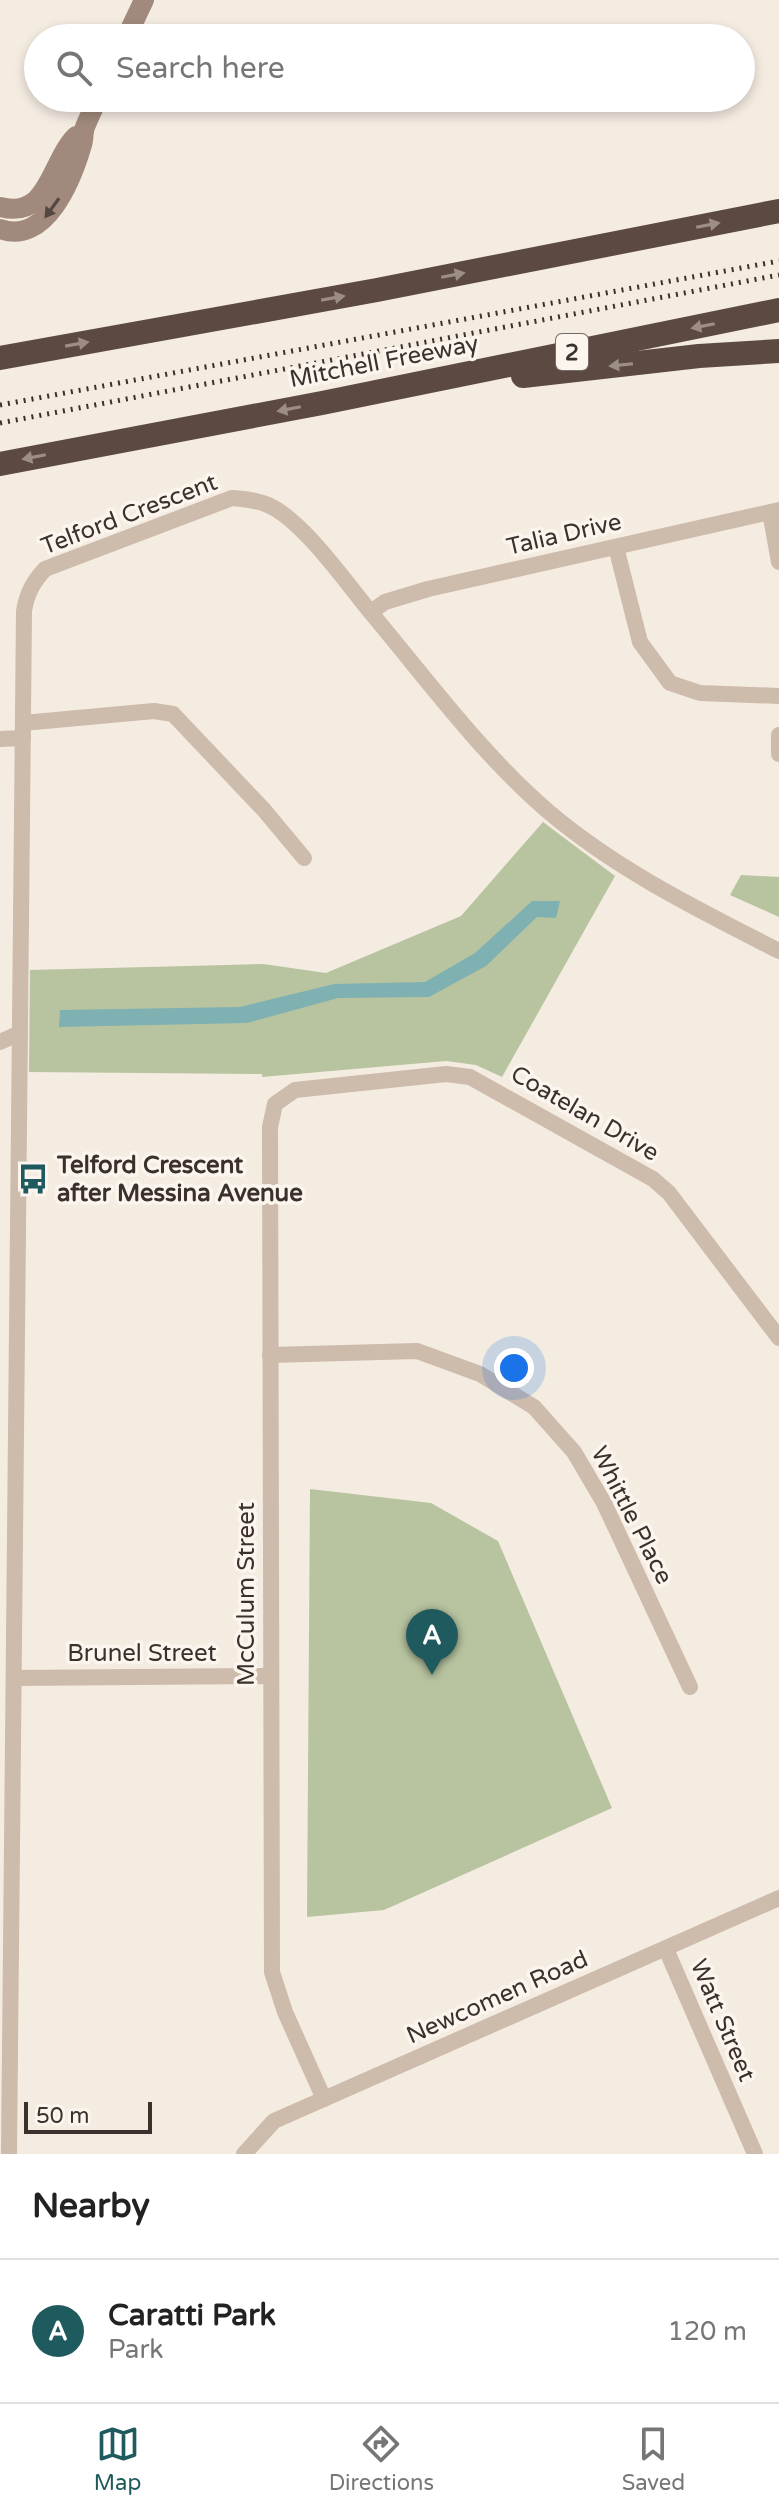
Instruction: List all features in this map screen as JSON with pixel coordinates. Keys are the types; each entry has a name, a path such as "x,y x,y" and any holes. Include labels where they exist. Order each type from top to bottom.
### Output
{"highway":[{"path":"0,358 377,290 774,211"},
{"name":"Mitchell Freeway","path":"0,464 779,310"},
{"path":"366,394 699,356 779,351"}],"main road":[{"path":"133,24 144,0"},
{"path":"0,229 9,232 28,218 49,216 63,192 92,112"},
{"path":"0,207 28,218"}],"street":[{"name":"Telford Crescent","path":"9,2154 24,611 27,594 35,580 45,569 232,498 269,505 289,519 459,719 513,778 551,813 642,879 779,951"},
{"name":"Talia Drive","path":"371,612 385,602 428,589 775,511 779,562"},
{"path":"616,547 640,642 670,683 700,693 779,696"},
{"path":"0,739 23,731 154,711 173,714 264,810 304,858"},
{"path":"779,735 779,754"},
{"path":"0,1042 20,1033"},
{"name":"Coatelan Drive","path":"295,1090 446,1074 458,1074 478,1081 653,1179 683,1210 779,1338"},
{"name":"McCulum Street","path":"295,1090 275,1104 270,1127 272,1972 285,2012 324,2099"},
{"name":"Whittle Place","path":"270,1355 417,1351 480,1374 534,1407 574,1452 604,1503 690,1687"},
{"name":"Brunel Street","path":"14,1678 270,1676"},
{"name":"Newcomen Road","path":"244,2154 274,2121 779,1898"},
{"name":"Watt Street","path":"666,1949 755,2154"}],"green space":[{"path":"543,822 615,876 502,1077 476,1065 446,1061 262,1077 262,1074 29,1072 30,970 263,964 326,973 461,916"},
{"path":"741,875 779,877 779,917 730,895"},
{"path":"310,1489 431,1503 498,1541 612,1808 384,1910 307,1917"}],"water":[{"path":"532,901 560,901 556,918 537,917 486,966 429,997 338,998 247,1023 59,1027 60,1010 240,1007 334,984 425,982 475,953"}],"railway":[{"path":"0,405 779,261"},
{"path":"0,423 779,275"}],"place":[{"name":"Telford Crescent after Messina Avenue","path":"33,1179"},
{"name":"Caratti Park","path":"432,1675"}]}
